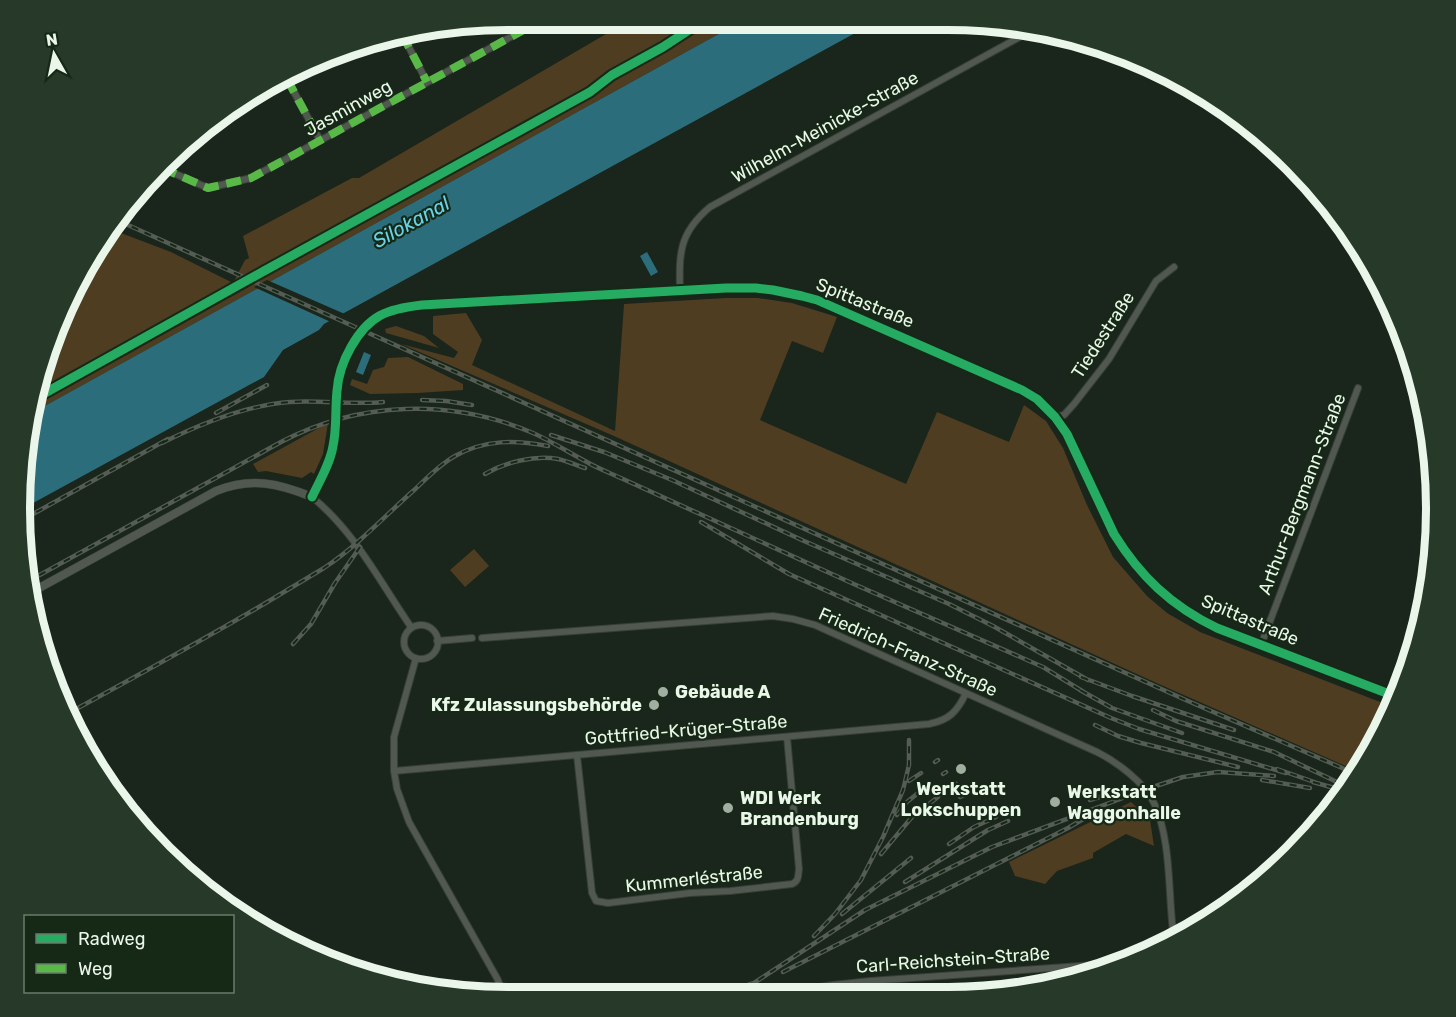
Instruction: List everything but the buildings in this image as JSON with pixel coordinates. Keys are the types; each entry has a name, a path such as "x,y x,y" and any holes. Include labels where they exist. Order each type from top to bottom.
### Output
{"street":[{"name":"Jasminweg","path":"169,171 208,188 251,178 521,30"},
{"name":"Wilhelm-Meinicke-Straße","path":"680,291 680,258 683,243 689,229 710,207 1022,36"},
{"path":"406,41 427,82"},
{"path":"289,83 320,140"},
{"name":"Tiedestraße","path":"1055,417 1064,415 1074,404 1109,359 1156,281 1174,267"},
{"name":"Spittastraße","path":"312,497 327,466 333,447 336,392 340,370 346,355 363,327 391,310 422,305 726,288 756,288 788,293 817,300 1022,390 1037,399 1055,417 1071,442 1114,534 1132,561 1159,590 1198,618 1216,627 1389,694"},
{"name":"Arthur-Bergmann-Straße","path":"1261,645 1358,388"},
{"path":"37,589 216,491 232,485 256,483 280,485 312,497 332,514 347,531 411,627"},
{"name":"Friedrich-Franz-Straße","path":"482,638 773,616 815,626 1097,752 1124,769 1141,785 1154,802 1161,821 1173,930"},
{"path":"421,625 428,627 436,635 437,641 437,648 429,656 425,659 417,658 408,652 405,635 411,627 421,625"},
{"path":"437,641 472,638"},
{"path":"417,658 394,737 394,771 397,789 409,822 500,987"},
{"name":"Gottfried-Krüger-Straße","path":"394,771 938,722 954,713 966,693"},
{"name":"Kummerléstraße","path":"577,755 591,893 596,901 608,903 796,883 799,869 787,737"},
{"name":"Carl-Reichstein-Straße","path":"817,987 1090,965"}],"shaded area":[{"path":"613,30 726,30 41,408 66,325 94,269 119,232 171,252 233,283 245,260 249,258 243,236 352,178 359,178"},
{"path":"758,298 792,303 837,317 823,353 792,341 760,420 906,484 937,412 1009,442 1024,405 1046,421 1063,448 1087,505 1113,557 1147,596 1167,613 1200,632 1385,704 1362,748 1349,768 1161,685 614,436 401,344 454,358 458,352 433,334 433,316 466,313 482,340 472,365 615,431 624,304"},
{"path":"396,326 424,336 439,348 386,333 385,329"},
{"path":"408,357 463,384 463,390 370,394 350,385 352,379 367,384 373,370 384,367 388,358"},
{"path":"328,423 323,454 314,474 311,472 302,478 266,471 258,472 253,464"},
{"path":"474,549 489,566 465,587 450,570"},
{"path":"1131,802 1150,820 1154,846 1126,834 1093,853 1093,858 1057,871 1045,884 1015,876 1009,862"}],"water":[{"name":"Silokanal","path":"726,30 861,30 324,324 319,330 283,350 264,377 30,505 34,446 41,408"},
{"path":"647,252 658,272 651,276 640,256"},
{"path":"364,352 371,355 363,375 356,372"}],"pier":[{"path":"267,280 347,315 333,323 254,287"}],"railway":[{"path":"125,223 1188,701 1347,770"},
{"path":"216,413 267,385"},
{"path":"422,400 472,405"},
{"path":"162,443 224,416 274,404 383,402"},
{"path":"35,578 281,442 311,428 342,418 373,412 406,409 438,410 470,414 533,433 590,464 1043,667 1087,694"},
{"path":"551,435 604,452 672,480 949,604 993,626 1088,680"},
{"path":"30,516 168,439"},
{"path":"74,710 219,630 324,568 359,541 433,472 455,456 478,446 501,442 548,446"},
{"path":"485,474 511,463 539,458 558,459 585,468"},
{"path":"701,522 789,574 1111,718 1139,729 1286,773"},
{"path":"293,644 311,624 360,547"},
{"path":"1081,677 1234,730"},
{"path":"1080,690 1112,708 1182,733"},
{"path":"1153,710 1176,721 1274,752 1337,782"},
{"path":"1095,725 1118,736 1141,743 1238,767"},
{"path":"814,936 835,914 861,880 883,837 903,790 909,765 909,740"},
{"path":"1277,769 1320,784"},
{"path":"742,987 754,983 865,910 992,847 1183,777 1218,772 1274,776"},
{"path":"909,781 921,773"},
{"path":"1262,780 1310,788"},
{"path":"1313,782 1335,788"},
{"path":"897,815 907,802 929,784"},
{"path":"952,787 956,784"},
{"path":"1090,800 1125,789"},
{"path":"960,797 964,795"},
{"path":"881,854 912,817 938,797"},
{"path":"949,844 974,827 996,817"},
{"path":"783,972 1085,818"},
{"path":"905,882 988,830 1008,821"},
{"path":"842,914 911,858"}],"marked path":[{"path":"169,171 208,188 251,178 524,30"},
{"path":"406,41 427,82"},
{"path":"289,83 320,140"}],"cycle path":[{"path":"44,394 590,92 612,75 689,30"},
{"path":"312,497 332,453 336,398 343,363 358,336 380,316 399,309 422,305 726,288 773,290 817,300 1022,390 1037,399 1055,417 1067,434 1114,534 1146,576 1171,600 1217,628 1389,694"}],"place":[{"name":"Gebäude A","path":"663,692"},
{"name":"Kfz Zulassungsbehörde","path":"654,705"},
{"name":"Werkstatt Lokschuppen","path":"961,769"},
{"name":"Werkstatt Waggonhalle","path":"1055,802"},
{"name":"WDI Werk Brandenburg","path":"728,808"}]}
